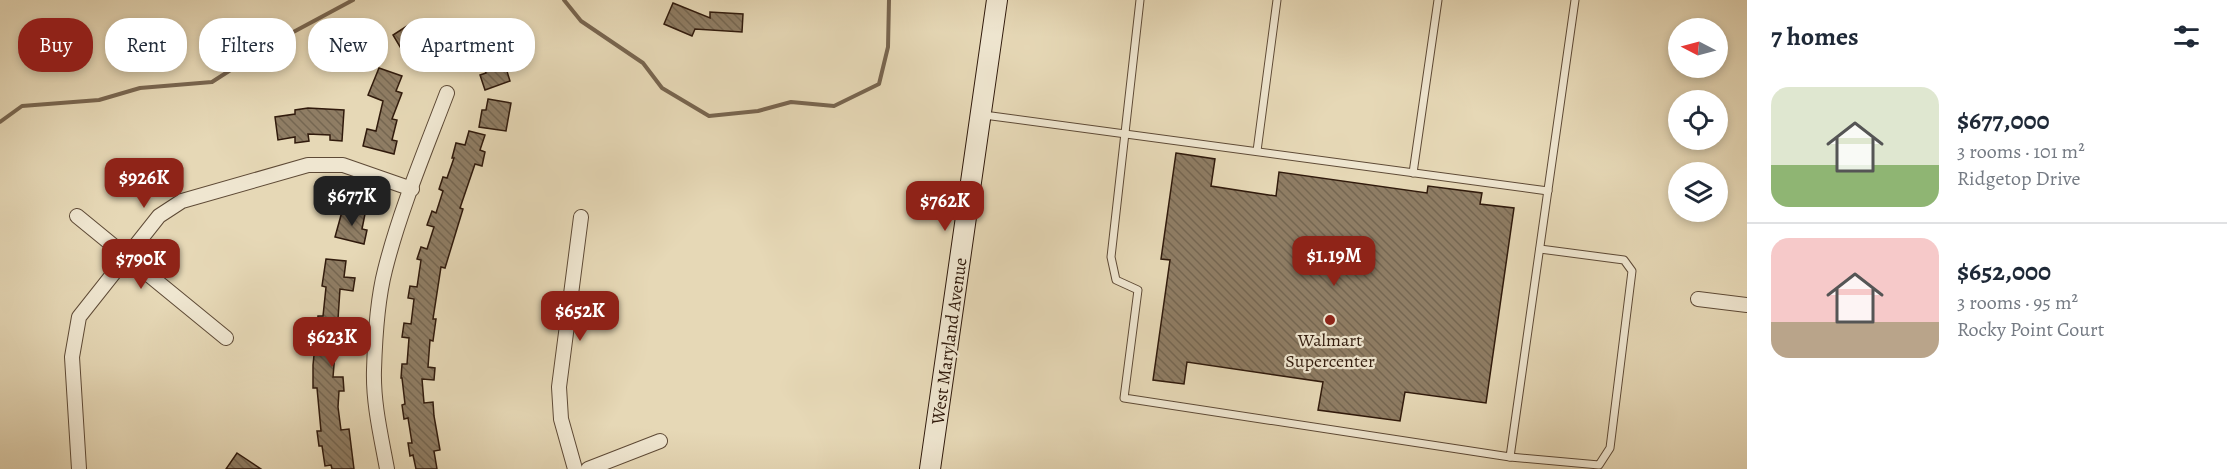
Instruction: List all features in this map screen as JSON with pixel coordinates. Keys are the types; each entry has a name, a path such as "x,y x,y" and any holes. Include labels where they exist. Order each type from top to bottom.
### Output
{"street":[{"name":"West Maryland Avenue","path":"930,469 997,0"},
{"path":"387,469 377,418 374,371 384,272 447,93"},
{"path":"78,469 72,357 79,317 159,216 182,201 308,165 343,165 412,189"},
{"path":"76,216 226,338"},
{"path":"575,469 561,419 559,387 581,217"},
{"path":"1698,299 1747,305"},
{"path":"588,469 660,441"}],"lane":[{"path":"1140,0 1111,257 1116,280 1138,290 1124,398 1510,457 1599,465 1610,448 1632,271 1624,260 1540,249"},
{"path":"1257,152 1277,0"},
{"path":"1413,173 1438,0"},
{"path":"1510,457 1575,0"},
{"path":"981,114 1548,191"}],"building":[{"path":"673,3 710,18 710,12 743,14 742,32 695,29 692,36 664,24"},
{"path":"400,30 400,47 393,35"},
{"path":"388,71 402,76 396,91 402,93 392,119 397,120 392,140 397,141 394,154 363,146 367,129 376,131 383,101 368,95 377,72"},
{"path":"507,72 510,81 485,90 480,75"},
{"path":"488,99 511,103 506,131 479,127 482,110 486,110"},
{"path":"308,108 344,110 342,141 330,140 330,135 308,134 309,141 295,143 295,137 278,140 275,117 295,114 295,110"},
{"path":"469,131 485,135 480,150 485,152 482,166 475,164 460,208 463,209 445,268 441,267 428,367 435,368 434,380 422,379 424,403 433,402 440,450 434,451 437,469 416,469 413,455 410,456 408,443 412,443 408,418 404,419 402,405 405,404 401,378 402,364 407,364 409,338 402,337 404,323 411,324 414,299 408,298 410,286 417,287 421,260 417,259 421,247 427,249 434,227 427,225 432,211 436,213 443,191 439,189 443,177 447,178 456,143 465,145"},
{"name":"Walmart Supercenter","path":"1176,153 1215,159 1211,186 1276,196 1279,172 1427,193 1428,186 1482,193 1480,204 1514,208 1486,403 1405,392 1400,421 1318,410 1323,382 1187,362 1184,384 1153,380 1170,260 1161,259"},
{"path":"343,208 365,214 362,229 367,230 364,244 335,237"},
{"path":"326,259 346,261 344,277 355,278 353,291 340,289 338,319 348,320 345,354 335,353 333,377 343,377 344,391 339,391 338,407 341,430 349,429 354,469 332,469 331,465 325,466 317,431 321,431 317,388 313,388 313,365 318,316 323,316 326,287 322,286"},
{"path":"237,453 261,469 226,469"}],"waterway":[{"path":"0,122 22,106 99,100 140,88 212,82 271,44 353,0"},
{"path":"564,0 581,21 643,63 662,88 709,116 758,111 791,102 834,106 879,84 888,47 889,0"}],"place":[{"name":"Walmart Supercenter","path":"1330,320"}]}
